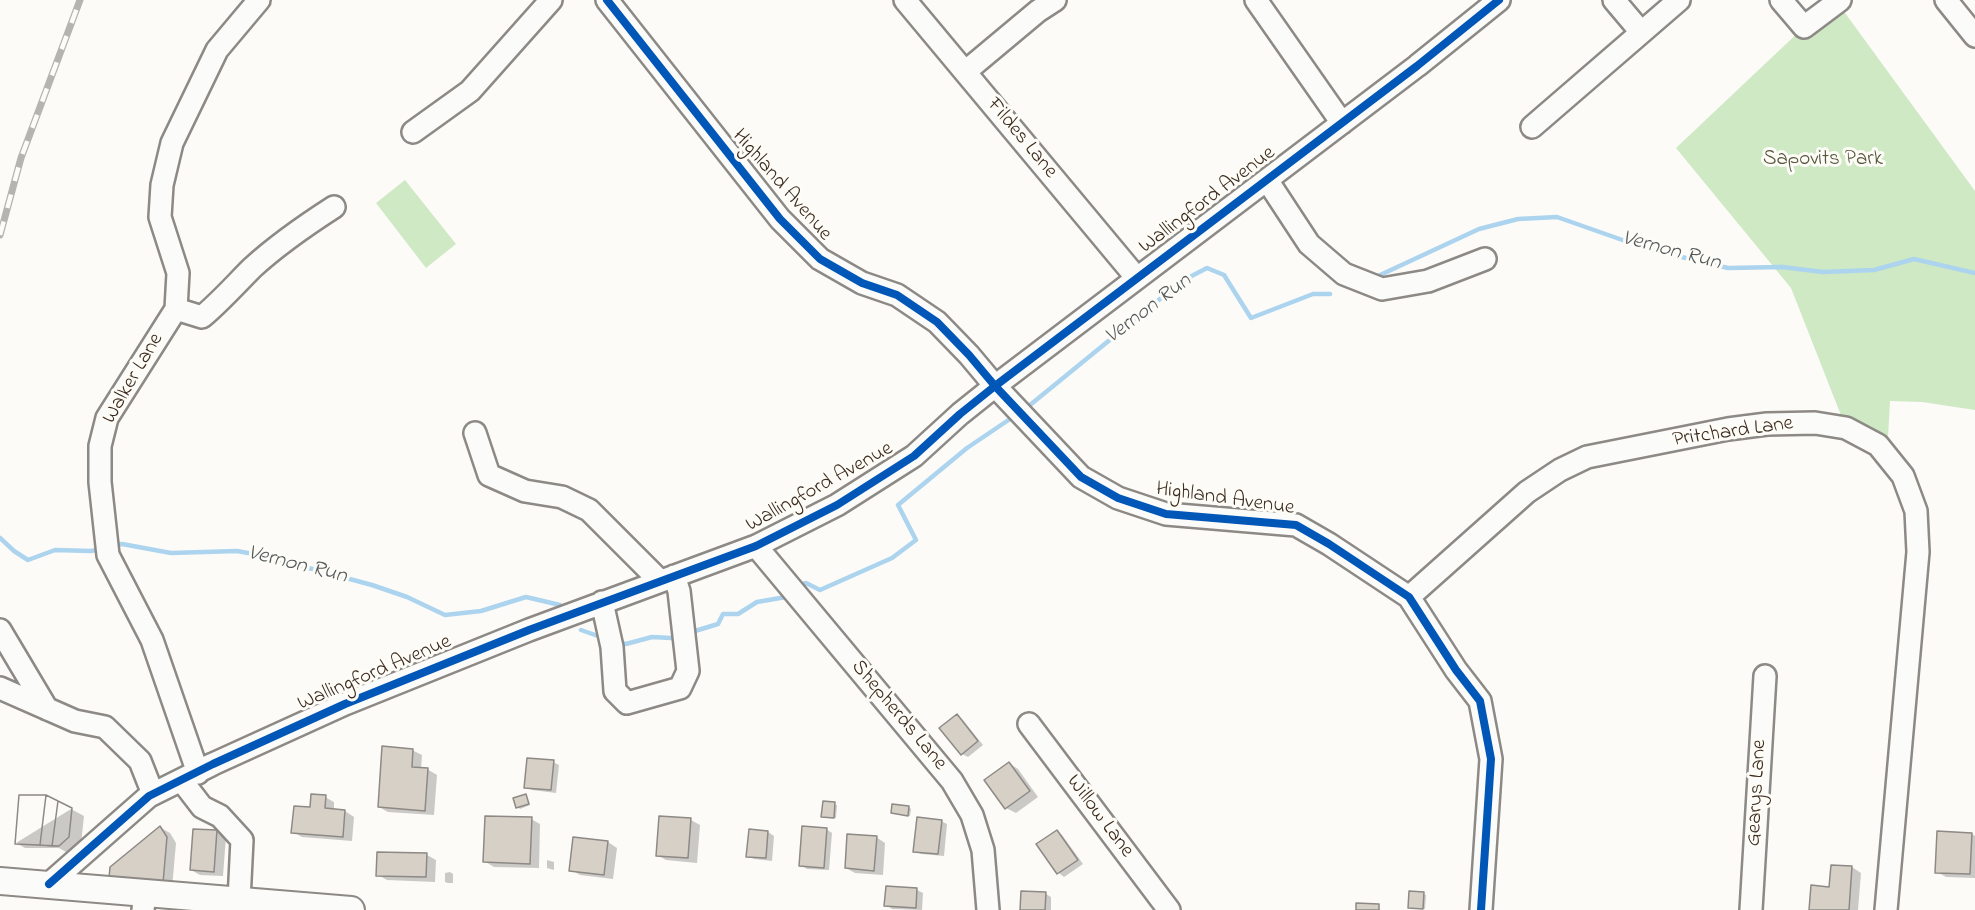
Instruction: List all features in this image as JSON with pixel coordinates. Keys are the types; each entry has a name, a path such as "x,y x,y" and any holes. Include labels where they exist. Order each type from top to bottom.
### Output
{"main road":[{"path":"0,881 49,885 144,901 208,904 238,900 351,910"}],"street":[{"name":"Walker Lane","path":"238,900 242,840 220,816 202,807 190,777 152,640 108,546 100,482 100,446 107,418 176,309 178,273 160,217 162,185 172,143 217,50 259,0"},
{"path":"413,132 470,91 551,0"},
{"name":"Highland Avenue","path":"607,0 787,227 820,259 862,283 897,295 937,322 1081,477 1118,498 1166,514 1296,525 1409,597 1456,670 1480,701 1491,759 1482,910"},
{"name":"Fildes Lane","path":"905,0 1136,277"},
{"path":"965,72 1038,11 1055,0"},
{"path":"1256,0 1342,123"},
{"name":"Wallingford Avenue","path":"49,885 153,794 345,704 529,630 756,546 837,504 914,456 995,386 1342,123 1499,0"},
{"path":"1614,0 1641,32"},
{"path":"1532,127 1679,0"},
{"path":"1781,0 1804,27 1840,0"},
{"path":"1946,0 1975,36"},
{"path":"1267,180 1309,244 1344,274 1382,289 1428,281 1485,260"},
{"path":"176,309 202,317 253,267 297,231 334,207"},
{"name":"Pritchard Lane","path":"1409,597 1527,492 1560,470 1587,457 1728,429 1767,424 1815,423 1846,428 1878,445 1903,476 1916,511 1918,552 1886,910"},
{"path":"475,433 489,475 525,491 562,497 589,510 679,591 688,670 680,688 627,703 615,691 612,647 602,602"},
{"name":"Shepherds Lane","path":"756,546 952,781 972,815 982,850 988,910"},
{"path":"0,630 47,709"},
{"name":"Gearys Lane","path":"1751,910 1765,676"},
{"path":"0,688 75,721 105,727 140,761 153,794"},
{"name":"Willow Lane","path":"1029,724 1169,910"}],"green space":[{"name":"Sapovits Park","path":"1837,2 1975,191 1975,410 1922,402 1890,401 1888,437 1846,428 1791,288 1676,148 1804,27"},
{"path":"405,180 456,244 426,268 376,203"}],"building":[{"path":"957,714 978,741 961,755 939,728"},
{"path":"382,746 413,749 412,767 428,768 425,811 378,807"},
{"path":"527,758 554,760 551,790 524,788"},
{"path":"1009,762 1030,791 1005,809 984,780"},
{"path":"311,794 326,795 325,808 345,810 343,837 291,833 294,806 310,807"},
{"path":"526,794 529,804 516,808 513,798"},
{"path":"19,795 46,795 72,808 69,837 59,846 15,844"},
{"path":"19,795 46,795 40,845 15,844"},
{"path":"46,795 58,801 52,846 40,845"},
{"path":"58,801 72,808 69,837 59,846 52,846"},
{"path":"823,801 835,802 834,818 821,817"},
{"path":"892,804 909,806 908,816 891,813"},
{"path":"485,816 532,817 530,864 483,862"},
{"path":"659,816 691,818 688,858 656,856"},
{"path":"917,817 942,820 938,854 913,852"},
{"path":"160,826 167,837 163,883 109,878 110,867"},
{"path":"802,826 827,828 824,868 799,866"},
{"path":"193,829 217,830 214,872 190,870"},
{"path":"749,829 768,831 766,858 746,857"},
{"path":"1057,830 1078,860 1057,874 1036,844"},
{"path":"1937,831 1972,833 1970,874 1935,873"},
{"path":"847,834 877,836 874,871 845,868"},
{"path":"573,837 608,841 604,875 569,871"},
{"path":"377,852 427,853 426,877 376,876"},
{"path":"1831,865 1852,866 1849,910 1809,910 1811,885 1829,887"},
{"path":"886,886 917,888 916,908 884,906"},
{"path":"1021,891 1046,892 1045,910 1020,910"},
{"path":"1409,891 1424,892 1423,909 1408,908"},
{"path":"1356,903 1379,904 1379,910 1356,910"}],"waterway":[{"name":"Vernon Run","path":"1378,276 1479,229 1518,219 1557,217 1648,249 1728,268 1782,267 1823,272 1874,270 1914,259 1975,273"},
{"name":"Vernon Run","path":"1030,405 1182,281 1207,268 1224,275 1251,318 1313,294 1330,294"},
{"name":"Vernon Run","path":"803,584 806,583 820,590 892,558 916,540 898,505 967,448 1010,419"},
{"name":"Vernon Run","path":"0,538 28,560 55,550 101,549"},
{"name":"Vernon Run","path":"112,546 122,544 171,553 237,551 264,556 372,585 407,597 445,615 481,611 526,597 560,605"},
{"name":"Vernon Run","path":"695,631 718,624 723,614 738,614 757,602 786,597"},
{"name":"Vernon Run","path":"581,630 598,636"},
{"name":"Vernon Run","path":"618,642 626,644 652,637 671,638"}],"railway":[{"path":"0,235 21,158 80,0"}],"cycle path":[{"path":"607,0 780,219 820,259 862,283 897,295 937,322 1081,477 1118,498 1166,514 1296,525 1409,597 1456,670 1480,701 1491,759 1481,910"},
{"path":"49,884 149,796 213,764 345,704 529,630 756,546 837,505 914,456 995,386 1417,66 1499,0"}]}
